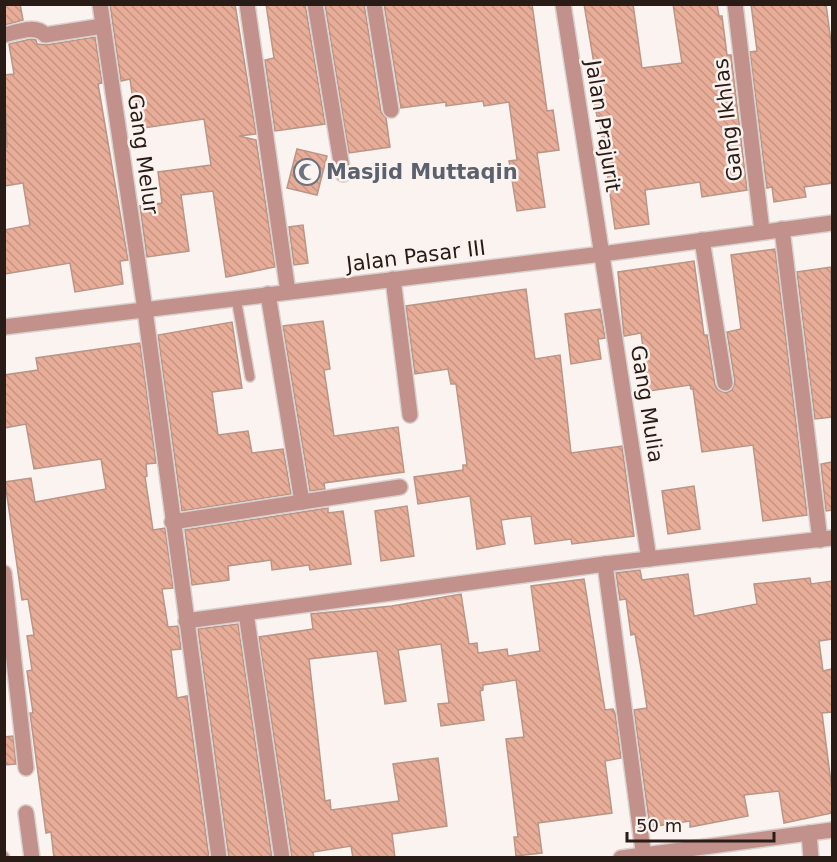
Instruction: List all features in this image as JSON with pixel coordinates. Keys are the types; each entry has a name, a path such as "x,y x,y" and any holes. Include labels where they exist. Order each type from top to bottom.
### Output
{"street":[{"name":"Gang Melur","path":"100,4 145,310 219,858"},
{"path":"247,4 288,292"},
{"path":"315,4 343,174"},
{"path":"374,4 391,110"},
{"name":"Jalan Prajurit","path":"563,4 602,254"},
{"name":"Gang Ikhlas","path":"735,4 762,231"},
{"path":"4,35 32,29 42,31 45,35 103,26"},
{"name":"Jalan Pasar III","path":"4,327 602,254 832,223"},
{"path":"186,621 605,564 826,539 782,229"},
{"path":"702,240 725,383"},
{"name":"Gang Mulia","path":"602,254 649,559"},
{"path":"393,279 410,416"},
{"path":"268,294 302,502"},
{"path":"172,522 400,487"},
{"path":"605,564 644,856"},
{"path":"4,573 26,768"},
{"path":"246,613 282,858"},
{"path":"26,813 32,858"},
{"path":"621,858 832,830"},
{"path":"809,833 811,858"}],"lane":[{"path":"236,298 250,377"}],"building":[{"path":"4,4 20,4 23,20 5,25"},
{"path":"110,4 235,4 256,134 239,136 256,140 275,267 226,277 213,191 181,195 189,251 147,257 140,206 162,203 158,172 211,165 204,119 137,129 130,79 121,81"},
{"path":"266,4 305,4 325,124 275,131 265,60 274,58"},
{"path":"325,4 364,4 381,112 386,118 390,147 349,153"},
{"path":"384,4 532,4 547,111 553,110 559,150 537,153 545,207 517,211 509,161 517,160 509,102 484,106 483,101 446,106 446,102 401,108"},
{"path":"584,4 633,4 642,68 682,63 673,4 717,4 719,16 722,16 727,55 731,55 747,190 702,197 700,182 645,190 649,224 615,229 599,116 597,116 587,65 594,64"},
{"path":"751,4 826,4 832,50 832,183 804,187 806,197 774,202 772,187 767,188 750,52 757,51"},
{"path":"95,37 102,83 98,84 128,260 120,261 123,284 75,292 70,263 4,274 4,230 30,225 23,183 4,186 4,147 7,147 4,75 14,74 9,44 31,39 36,40 37,44 46,45"},
{"name":"Masjid Muttaqin","path":"297,149 327,156 317,195 287,188"},
{"path":"303,225 308,263 294,265 289,227"},
{"path":"775,249 807,515 763,521 753,445 702,452 693,389 690,385 649,391 641,333 624,336 618,272 694,261 704,335 707,335 715,385 718,390 726,393 732,390 735,382 727,332 741,329 731,255"},
{"path":"831,267 832,417 815,419 797,272"},
{"path":"526,289 535,359 560,355 571,453 622,446 634,536 572,544 571,539 535,544 531,516 501,520 505,544 477,549 470,496 418,504 414,477 463,470 463,465 467,465 456,384 451,384 448,369 415,374 406,306"},
{"path":"600,309 605,338 598,339 601,359 571,364 565,314"},
{"path":"323,321 330,369 324,370 334,436 398,427 404,472 324,483 325,489 310,491 283,326"},
{"path":"232,322 242,388 212,392 218,435 248,431 252,453 283,449 291,494 182,511 158,335"},
{"path":"140,343 156,463 146,464 147,476 145,477 153,530 165,528 173,588 162,589 168,627 178,626 181,649 171,650 177,698 187,696 209,858 54,858 51,832 46,833 30,713 33,713 27,671 32,670 27,636 34,635 28,599 22,600 5,482 31,478 35,502 106,489 101,459 34,469 26,424 4,428 4,375 38,370 36,358"},
{"path":"832,462 832,510 826,511 821,464"},
{"path":"694,486 700,529 668,534 662,491"},
{"path":"407,506 414,556 381,561 375,511"},
{"path":"328,508 328,513 343,511 351,564 310,570 309,565 272,570 271,560 228,566 229,580 192,585 185,530"},
{"path":"640,570 642,580 688,574 694,616 757,604 754,584 810,578 811,584 832,581 832,639 819,641 823,671 832,669 832,712 822,713 832,790 832,813 784,823 779,791 744,795 748,816 690,827 690,821 650,827 634,710 647,708 635,634 631,635 626,599 620,600 616,573"},
{"path":"584,579 605,710 613,709 615,713 621,758 605,761 612,813 538,823 542,853 516,856 514,837 518,837 506,739 524,737 516,680 483,685 483,690 480,691 484,720 441,726 438,704 449,703 441,644 398,650 406,701 385,704 377,651 309,659 325,801 330,800 331,810 399,801 393,764 438,758 447,826 392,834 395,858 353,858 351,846 313,852 314,858 292,858 259,637 313,629 311,614 392,606 461,594 469,644 477,643 478,653 507,649 508,656 540,651 531,586"},
{"path":"238,624 272,858 229,858 198,629"},
{"path":"13,736 16,764 4,765 4,737"}],"place":[{"name":"Masjid Muttaqin","path":"307,172"}]}
